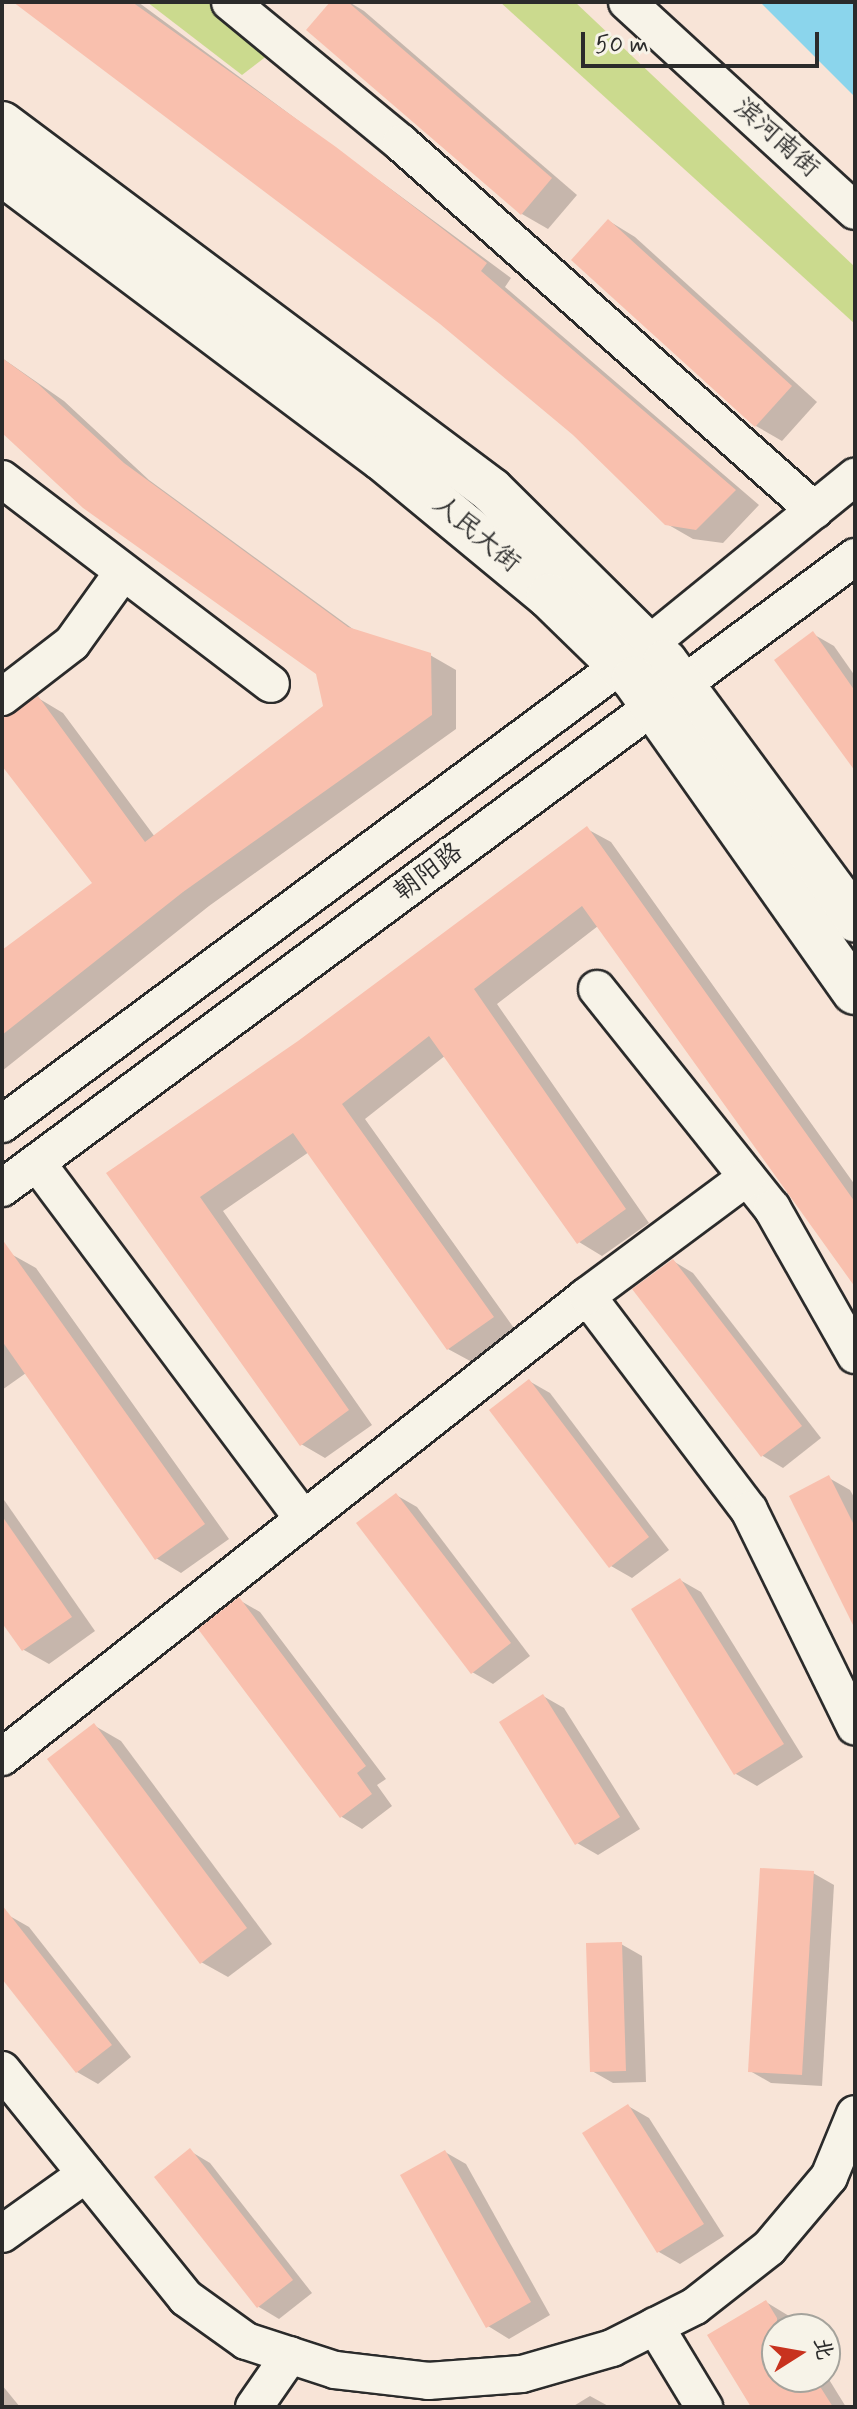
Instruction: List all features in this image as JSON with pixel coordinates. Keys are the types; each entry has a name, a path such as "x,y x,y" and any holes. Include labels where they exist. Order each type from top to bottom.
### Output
{"street":[{"path":"230,2 401,143 814,510"},
{"name":"滨河南街","path":"627,2 855,211"},
{"name":"人民大街","path":"2,124 491,490 634,655 855,920"},
{"name":"人民大街","path":"2,173 382,458 549,596 634,655"},
{"path":"2,1124 634,655 855,477"},
{"path":"2,479 271,684"},
{"name":"朝阳路","path":"2,1188 853,563"},
{"path":"2,697 72,643 123,572"},
{"name":"人民大街","path":"668,696 855,992"},
{"path":"597,989 772,1208 855,1355"},
{"path":"37,1163 303,1518"},
{"path":"2,1757 587,1296 747,1177"},
{"path":"587,1296 749,1510 855,1726"},
{"path":"2,2070 186,2298 246,2341 335,2370 428,2381 522,2374 612,2348 695,2306 769,2248 829,2177 855,2114"},
{"path":"2,2234 86,2174"},
{"path":"655,2326 704,2407"},
{"path":"254,2407 290,2355"}],"green space":[{"path":"147,2 211,2 272,52 242,75"},
{"path":"500,2 575,2 855,267 855,324"}],"water":[{"path":"760,2 855,2 855,97"}],"building":[{"path":"13,2 132,2 336,147 487,263 481,271 736,490 696,530 665,525 573,435 440,324"},
{"path":"330,2 348,2 552,178 521,215 306,30"},
{"path":"608,219 792,386 755,427 571,260"},
{"path":"2,358 38,384 124,463 348,627 431,653 432,715 183,892 2,1035 2,950 92,883 2,766 2,718 38,696 145,842 323,706 316,674 83,508 2,433"},
{"path":"813,631 855,691 855,771 774,660"},
{"path":"587,826 855,1202 855,1287 582,906 474,989 626,1209 577,1244 429,1036 342,1104 494,1317 447,1350 293,1133 200,1197 349,1410 300,1446 106,1173 298,1041"},
{"path":"2,1239 205,1524 155,1560 2,1341"},
{"path":"673,1259 802,1426 761,1457 632,1289"},
{"path":"529,1379 649,1537 609,1568 489,1410"},
{"path":"829,1475 855,1527 855,1629 789,1496"},
{"path":"396,1493 511,1643 471,1674 356,1523"},
{"path":"2,1516 72,1617 22,1651 2,1623"},
{"path":"680,1578 784,1744 734,1775 631,1609"},
{"path":"239,1597 366,1766 357,1773 372,1794 340,1818 198,1629"},
{"path":"543,1694 620,1817 575,1845 499,1722"},
{"path":"94,1723 247,1928 200,1964 47,1759"},
{"path":"760,1868 814,1871 802,2075 748,2072"},
{"path":"2,1905 112,2045 76,2073 2,1979"},
{"path":"622,1942 626,2071 590,2072 586,1943"},
{"path":"628,2104 704,2224 657,2253 582,2133"},
{"path":"190,2148 293,2280 257,2308 154,2177"},
{"path":"445,2150 531,2302 486,2328 400,2175"},
{"path":"766,2300 774,2313 761,2313 761,2393 824,2393 833,2407 751,2407 707,2335"}]}
